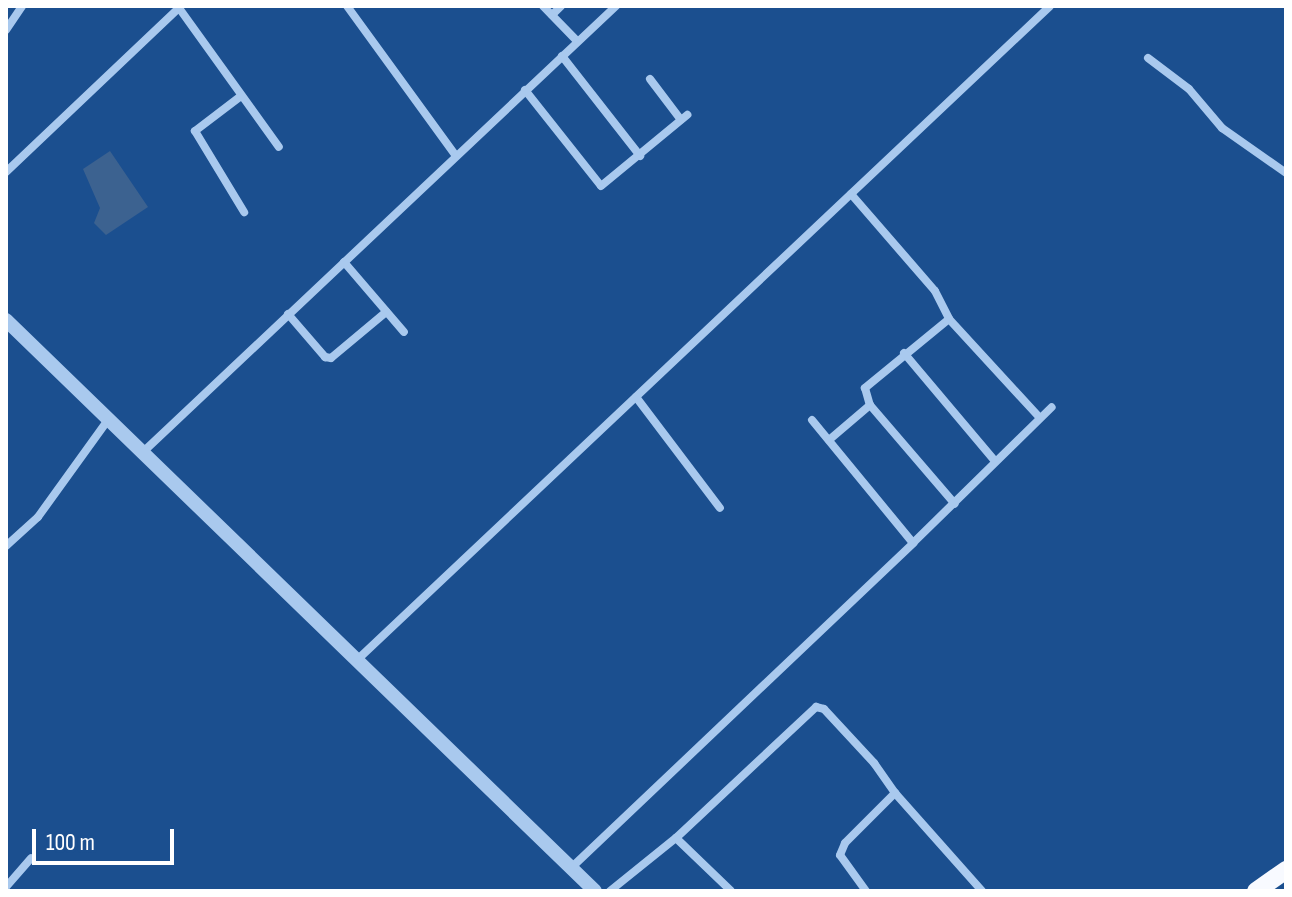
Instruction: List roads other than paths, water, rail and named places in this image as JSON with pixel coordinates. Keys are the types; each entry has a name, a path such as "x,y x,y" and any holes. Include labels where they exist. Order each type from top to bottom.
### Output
{"highway":[{"path":"1256,891 1286,870"}],"street":[{"path":"6,30 22,6"},
{"path":"347,6 456,156"},
{"path":"543,6 577,41"},
{"path":"552,15 561,6"},
{"path":"141,453 616,6"},
{"path":"356,661 1050,6"},
{"path":"6,172 180,7 279,147"},
{"path":"562,56 640,156"},
{"path":"1148,58 1189,89 1222,128 1286,173"},
{"path":"525,90 601,186 684,118 650,79"},
{"path":"241,96 195,131 244,212"},
{"path":"851,194 935,291 949,319 1040,418"},
{"path":"344,262 404,332"},
{"path":"288,314 325,357 331,358 386,312"},
{"path":"949,319 865,388 870,405 955,504"},
{"path":"6,320 595,891"},
{"path":"904,353 995,461"},
{"path":"636,397 720,508"},
{"path":"829,440 870,405"},
{"path":"571,868 955,504 1052,407"},
{"path":"6,546 38,517 108,420"},
{"path":"812,420 913,543"},
{"path":"610,891 676,838 816,707 824,709 844,730 982,891"},
{"path":"866,891 840,855 845,843 895,793"},
{"path":"676,838 731,891"},
{"path":"7,889 31,858"}],"water":[{"path":"110,151 148,207 106,235 94,223 100,208 83,169"}]}
